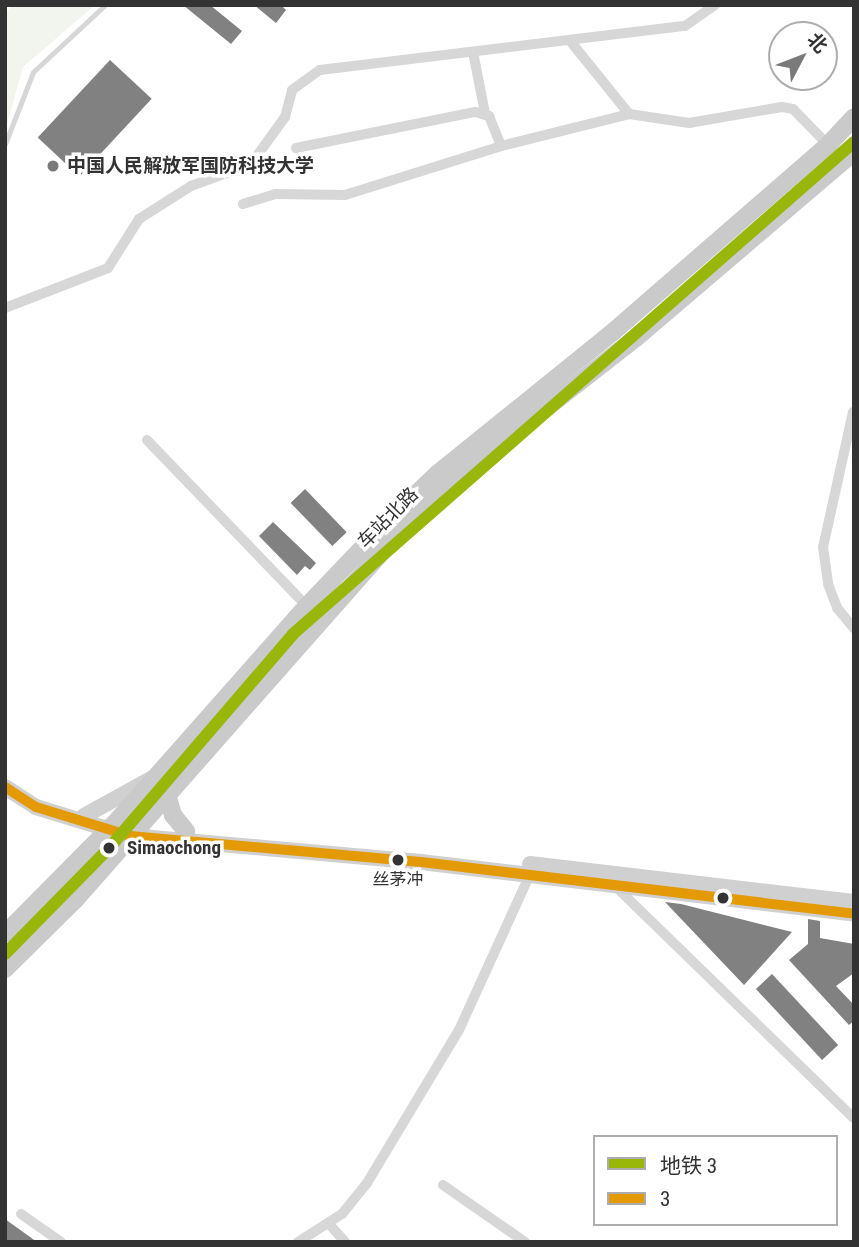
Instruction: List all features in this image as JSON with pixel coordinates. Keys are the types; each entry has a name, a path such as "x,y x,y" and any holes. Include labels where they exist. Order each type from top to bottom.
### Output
{"main road":[{"name":"车站北路","path":"5,934 111,827 307,606 437,474 614,331 828,145 854,117"},
{"name":"车站北路","path":"5,969 135,831 398,534 472,466 636,338 854,152"},
{"path":"167,794 173,815 186,831"}],"street":[{"path":"5,309 108,268 139,219 191,186 251,164 285,117 292,90 312,74 334,67 571,42 685,26 715,5"},
{"path":"571,42 629,114"},
{"path":"474,52 485,113 501,146"},
{"path":"243,204 275,194 345,195 501,146 629,114 689,123 782,107 793,110 828,145"},
{"path":"296,148 485,113"},
{"path":"853,412 823,547 828,584 837,608 854,628"},
{"path":"146,440 307,606"},
{"path":"84,816 153,778"},
{"path":"5,780 40,802 111,827"},
{"path":"5,787 36,807 135,831 612,883 854,914"},
{"path":"135,831 186,831 563,866 854,902"},
{"path":"298,1242 329,1224 367,1183 459,1030 530,874"},
{"path":"612,883 854,1118"},
{"path":"443,1185 525,1242"},
{"path":"21,1214 61,1242"},
{"path":"329,1224 345,1242"}],"lane":[{"path":"5,144 33,72 105,5"}],"shaded area":[{"path":"12,5 95,5 23,67 5,131 5,14"}],"building":[{"path":"183,5 210,5 242,31 231,44"},
{"path":"254,5 281,5 286,10 276,23"},
{"path":"110,60 152,99 79,176 38,138"},
{"path":"305,489 347,532 332,546 291,503"},
{"path":"273,522 316,563 310,570 305,566 297,575 259,536"},
{"path":"665,902 681,904 792,932 744,985"},
{"path":"808,919 820,921 820,938 854,944 854,973 836,986 854,1005 854,1021 849,1025 789,960 808,944"},
{"path":"772,974 838,1045 822,1060 756,989"},
{"path":"5,1219 37,1242 5,1242"}],"metro line":[{"name":"3","path":"5,954 110,847 293,634 854,142"}],"transit line":[{"name":"3","path":"5,787 36,807 130,836 421,862 854,914"}],"place":[{"name":"中国人民解放军国防科技大学","path":"53,166"},
{"name":"Simaochong","path":"109,848"},
{"name":"丝茅冲","path":"398,860"}]}
